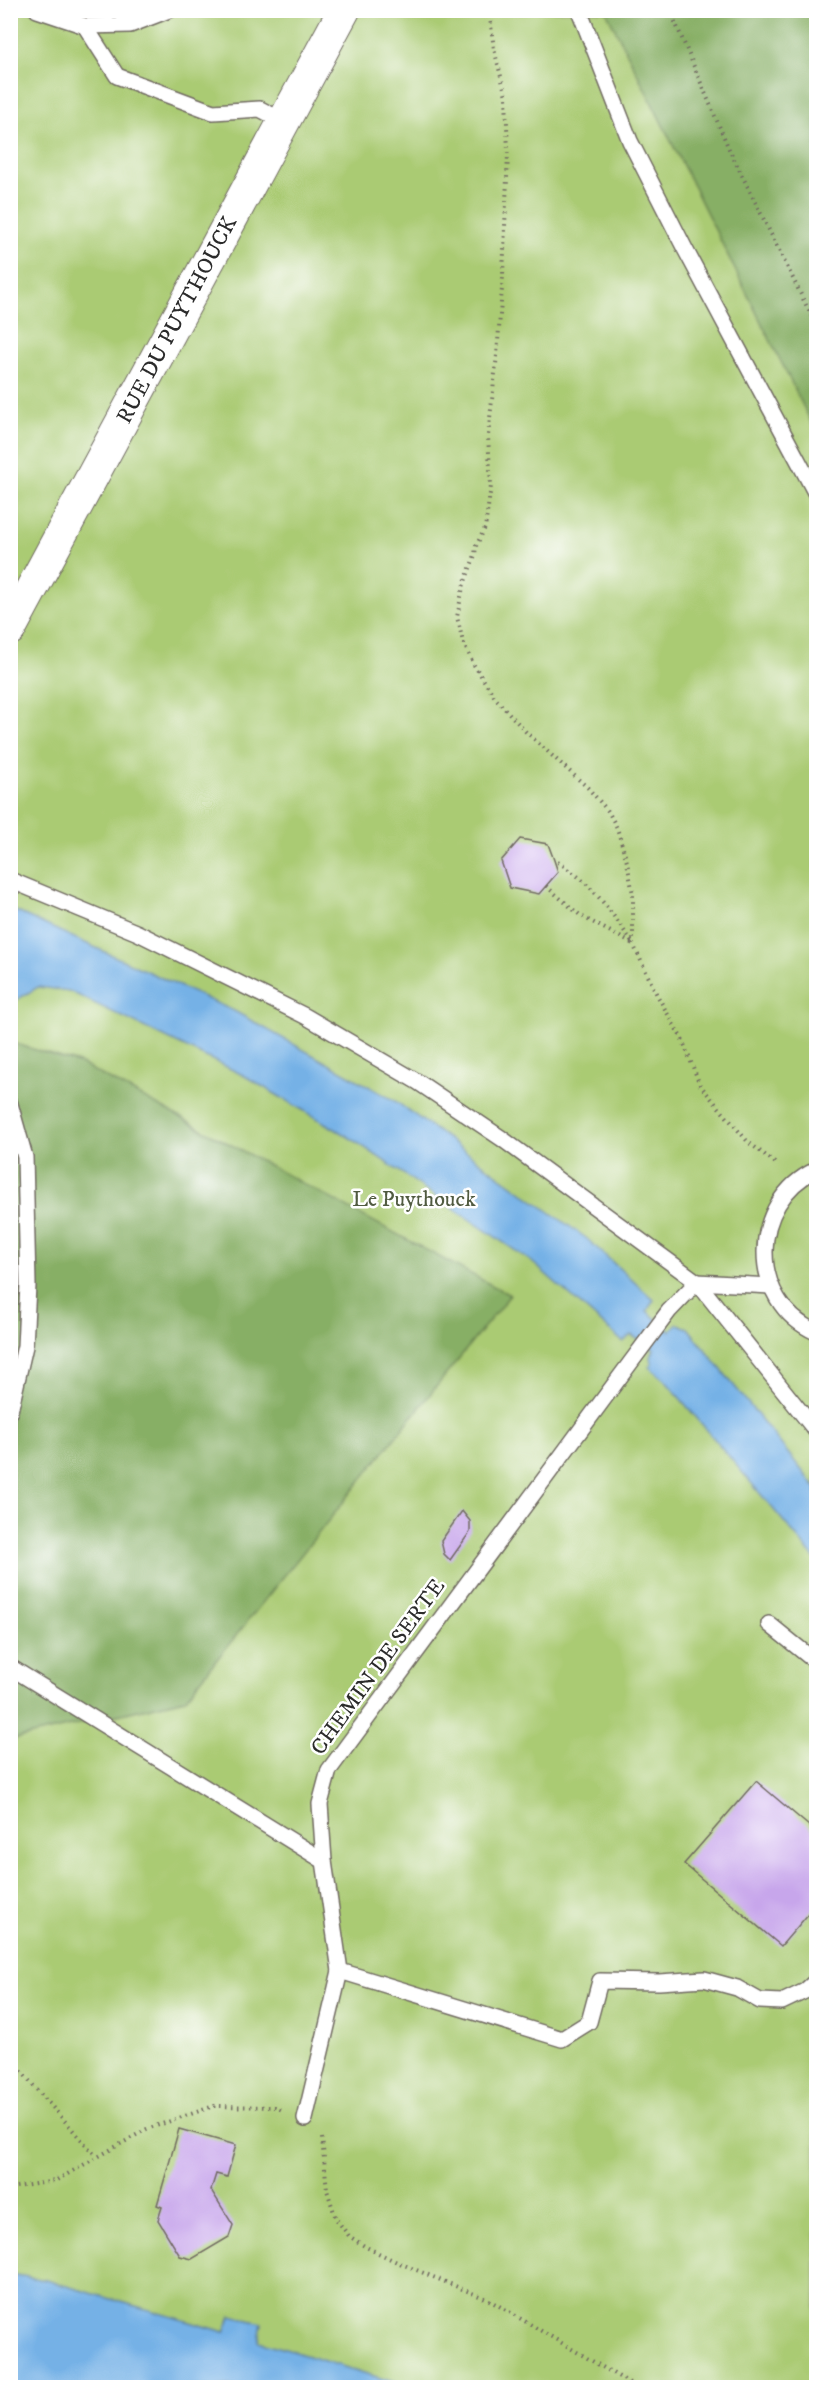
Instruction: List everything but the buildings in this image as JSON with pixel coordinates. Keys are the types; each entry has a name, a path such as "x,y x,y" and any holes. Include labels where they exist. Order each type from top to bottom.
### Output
{"street":[{"name":"RUE DU PUYTHOUCK","path":"10,629 344,10"}],"lane":[{"path":"37,10 85,26 130,25 169,10"},
{"path":"579,10 630,141 816,494"},
{"path":"85,26 117,76 213,112 260,109 283,121"},
{"path":"10,880 138,933 235,980 343,1038 418,1082 501,1138 697,1282 816,1431"},
{"path":"10,1104 25,1157 28,1285 25,1346 10,1411"},
{"path":"816,1170 798,1181 778,1203 766,1229 764,1258 771,1286 787,1311 816,1332"},
{"path":"697,1282 771,1286"},
{"name":"CHEMIN DE SERTE","path":"305,2119 340,1971 324,1861 320,1804 329,1770 669,1311 697,1282"},
{"path":"770,1624 816,1662"},
{"path":"10,1667 324,1861"},
{"path":"340,1971 562,2039 589,2022 600,1981 659,1982 704,1979 737,1988 760,2001 782,2002 805,1991 816,1981"}],"path":[{"path":"489,10 494,49 506,96 508,154 503,275 488,436 491,486 485,528 476,546 463,588 457,618 467,650 496,699 526,732 588,788 608,811 627,862 633,894 633,944"},
{"path":"670,10 729,149 816,326"},
{"path":"554,860 571,869 594,891 633,944 657,995 682,1039 700,1085 748,1142 798,1181"},
{"path":"546,886 580,916 633,944"},
{"path":"10,2056 37,2090 97,2156"},
{"path":"10,2188 55,2181 147,2129 214,2106 274,2108 305,2119 322,2139 327,2190 336,2219 349,2236 397,2262 489,2300 638,2388"}],"green space":[{"name":"Le Puythouck","path":"11,11 816,11 816,2387 11,2387"},
{"path":"606,11 816,11 816,432"},
{"path":"10,1042 81,1064 510,1295 185,1699 11,1740"}],"water":[{"path":"11,909 236,1012 395,1101 586,1238 654,1300 647,1311 670,1331 677,1324 688,1328 816,1488 816,1560 664,1379 649,1367 652,1364 651,1357 654,1349 631,1335 623,1342 532,1262 352,1139 243,1075 69,991 38,987 11,1003"},
{"path":"10,2274 46,2280 225,2332 231,2316 262,2323 259,2341 410,2387 11,2387"}]}
